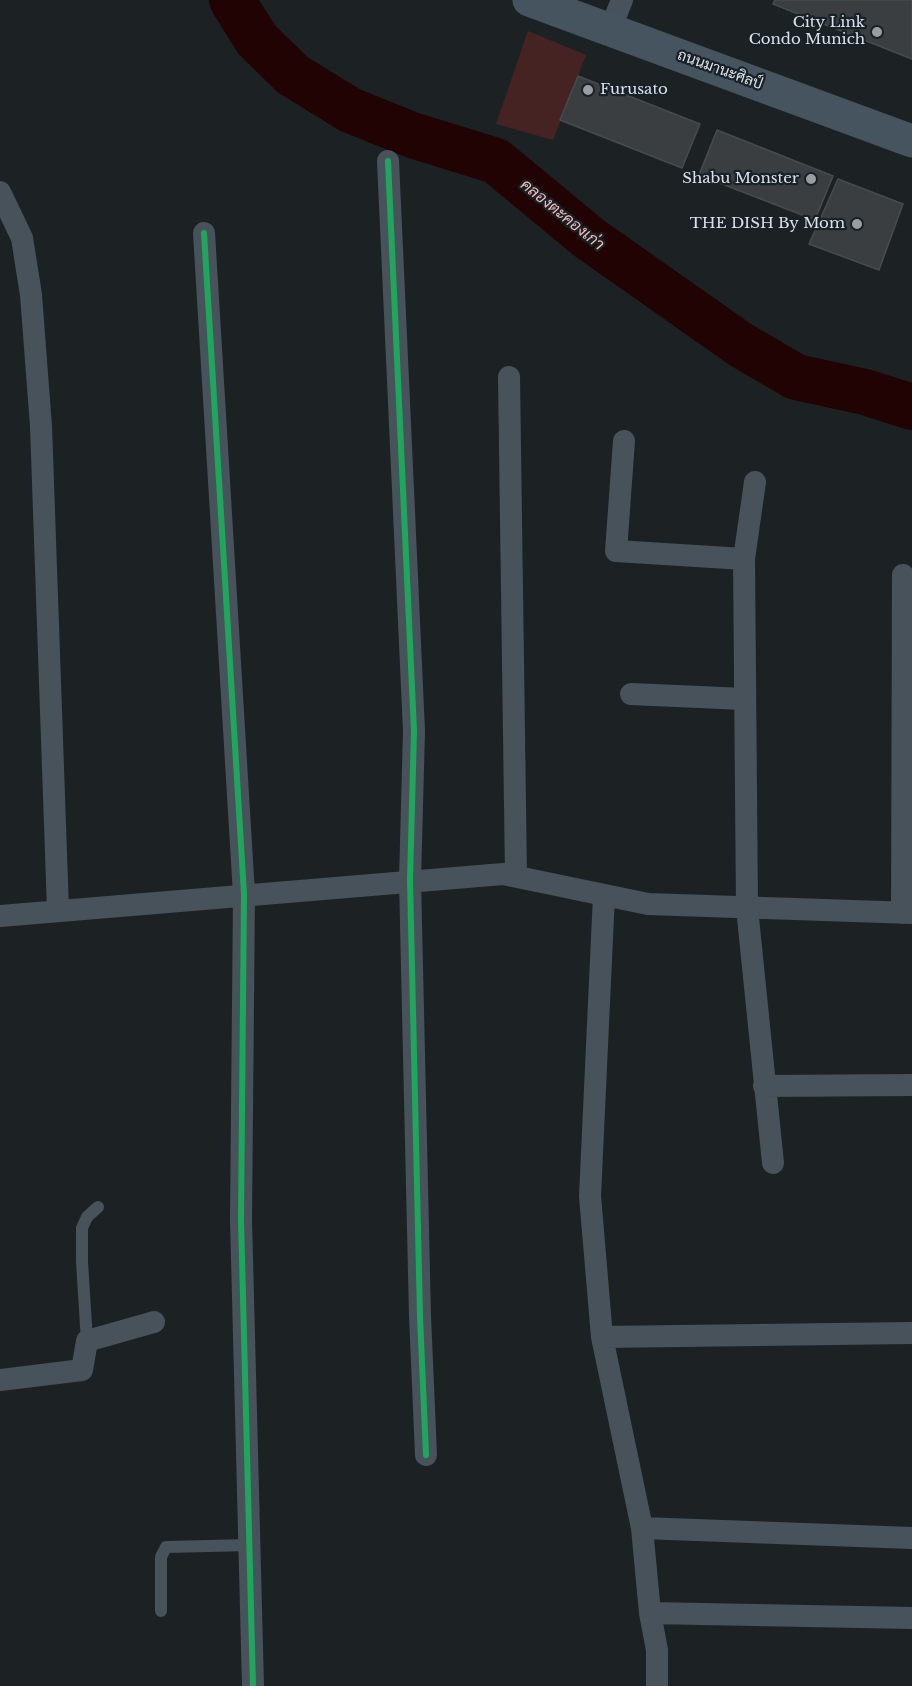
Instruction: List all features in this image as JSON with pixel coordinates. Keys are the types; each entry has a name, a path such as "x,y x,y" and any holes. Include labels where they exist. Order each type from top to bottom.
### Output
{"street":[{"name":"ถนนมานะศิลป์","path":"529,0 912,141"},
{"path":"610,30 622,0"},
{"path":"388,161 414,732 410,880 426,1455"},
{"path":"0,192 22,238 31,295 41,426 58,910"},
{"path":"204,233 244,894 242,1219 253,1686"},
{"path":"509,377 516,876"},
{"path":"624,441 616,550 744,559"},
{"path":"755,482 744,559 747,908 773,1163"},
{"path":"0,916 503,874 648,904 907,913 903,575"},
{"path":"631,694 744,699"},
{"path":"604,895 590,1196 602,1338 642,1527 650,1613 657,1650 657,1686"},
{"path":"764,1086 912,1085"},
{"path":"0,1380 82,1370 87,1341 154,1322"},
{"path":"602,1338 912,1333"},
{"path":"642,1527 912,1538"},
{"path":"650,1613 912,1618"}],"lane":[{"path":"87,1341 82,1228 87,1217 98,1207"},
{"path":"162,1611 162,1557 166,1547 250,1545"}],"shaded area":[{"path":"528,31 586,55 553,140 496,124"}],"building":[{"name":"City Link Condo Munich","path":"775,0 912,0 912,59 773,4"},
{"path":"578,76 700,124 682,168 560,120"},
{"path":"717,130 833,176 815,220 699,175"},
{"name":"THE DISH By Mom","path":"838,179 903,204 879,270 809,244"}],"waterway":[{"name":"คลองตะคองเก่า","path":"232,0 257,40 293,75 350,110 412,135 496,161 589,238 741,345 796,377 865,392 912,407"}],"cycle path":[{"path":"388,161 414,731 410,880 420,1316 426,1455"},
{"path":"204,233 244,894 241,1219 253,1686"}],"place":[{"name":"City Link Condo Munich","path":"877,32"},
{"name":"Furusato","path":"588,90"},
{"name":"Shabu Monster","path":"811,179"},
{"name":"THE DISH By Mom","path":"857,224"}]}
